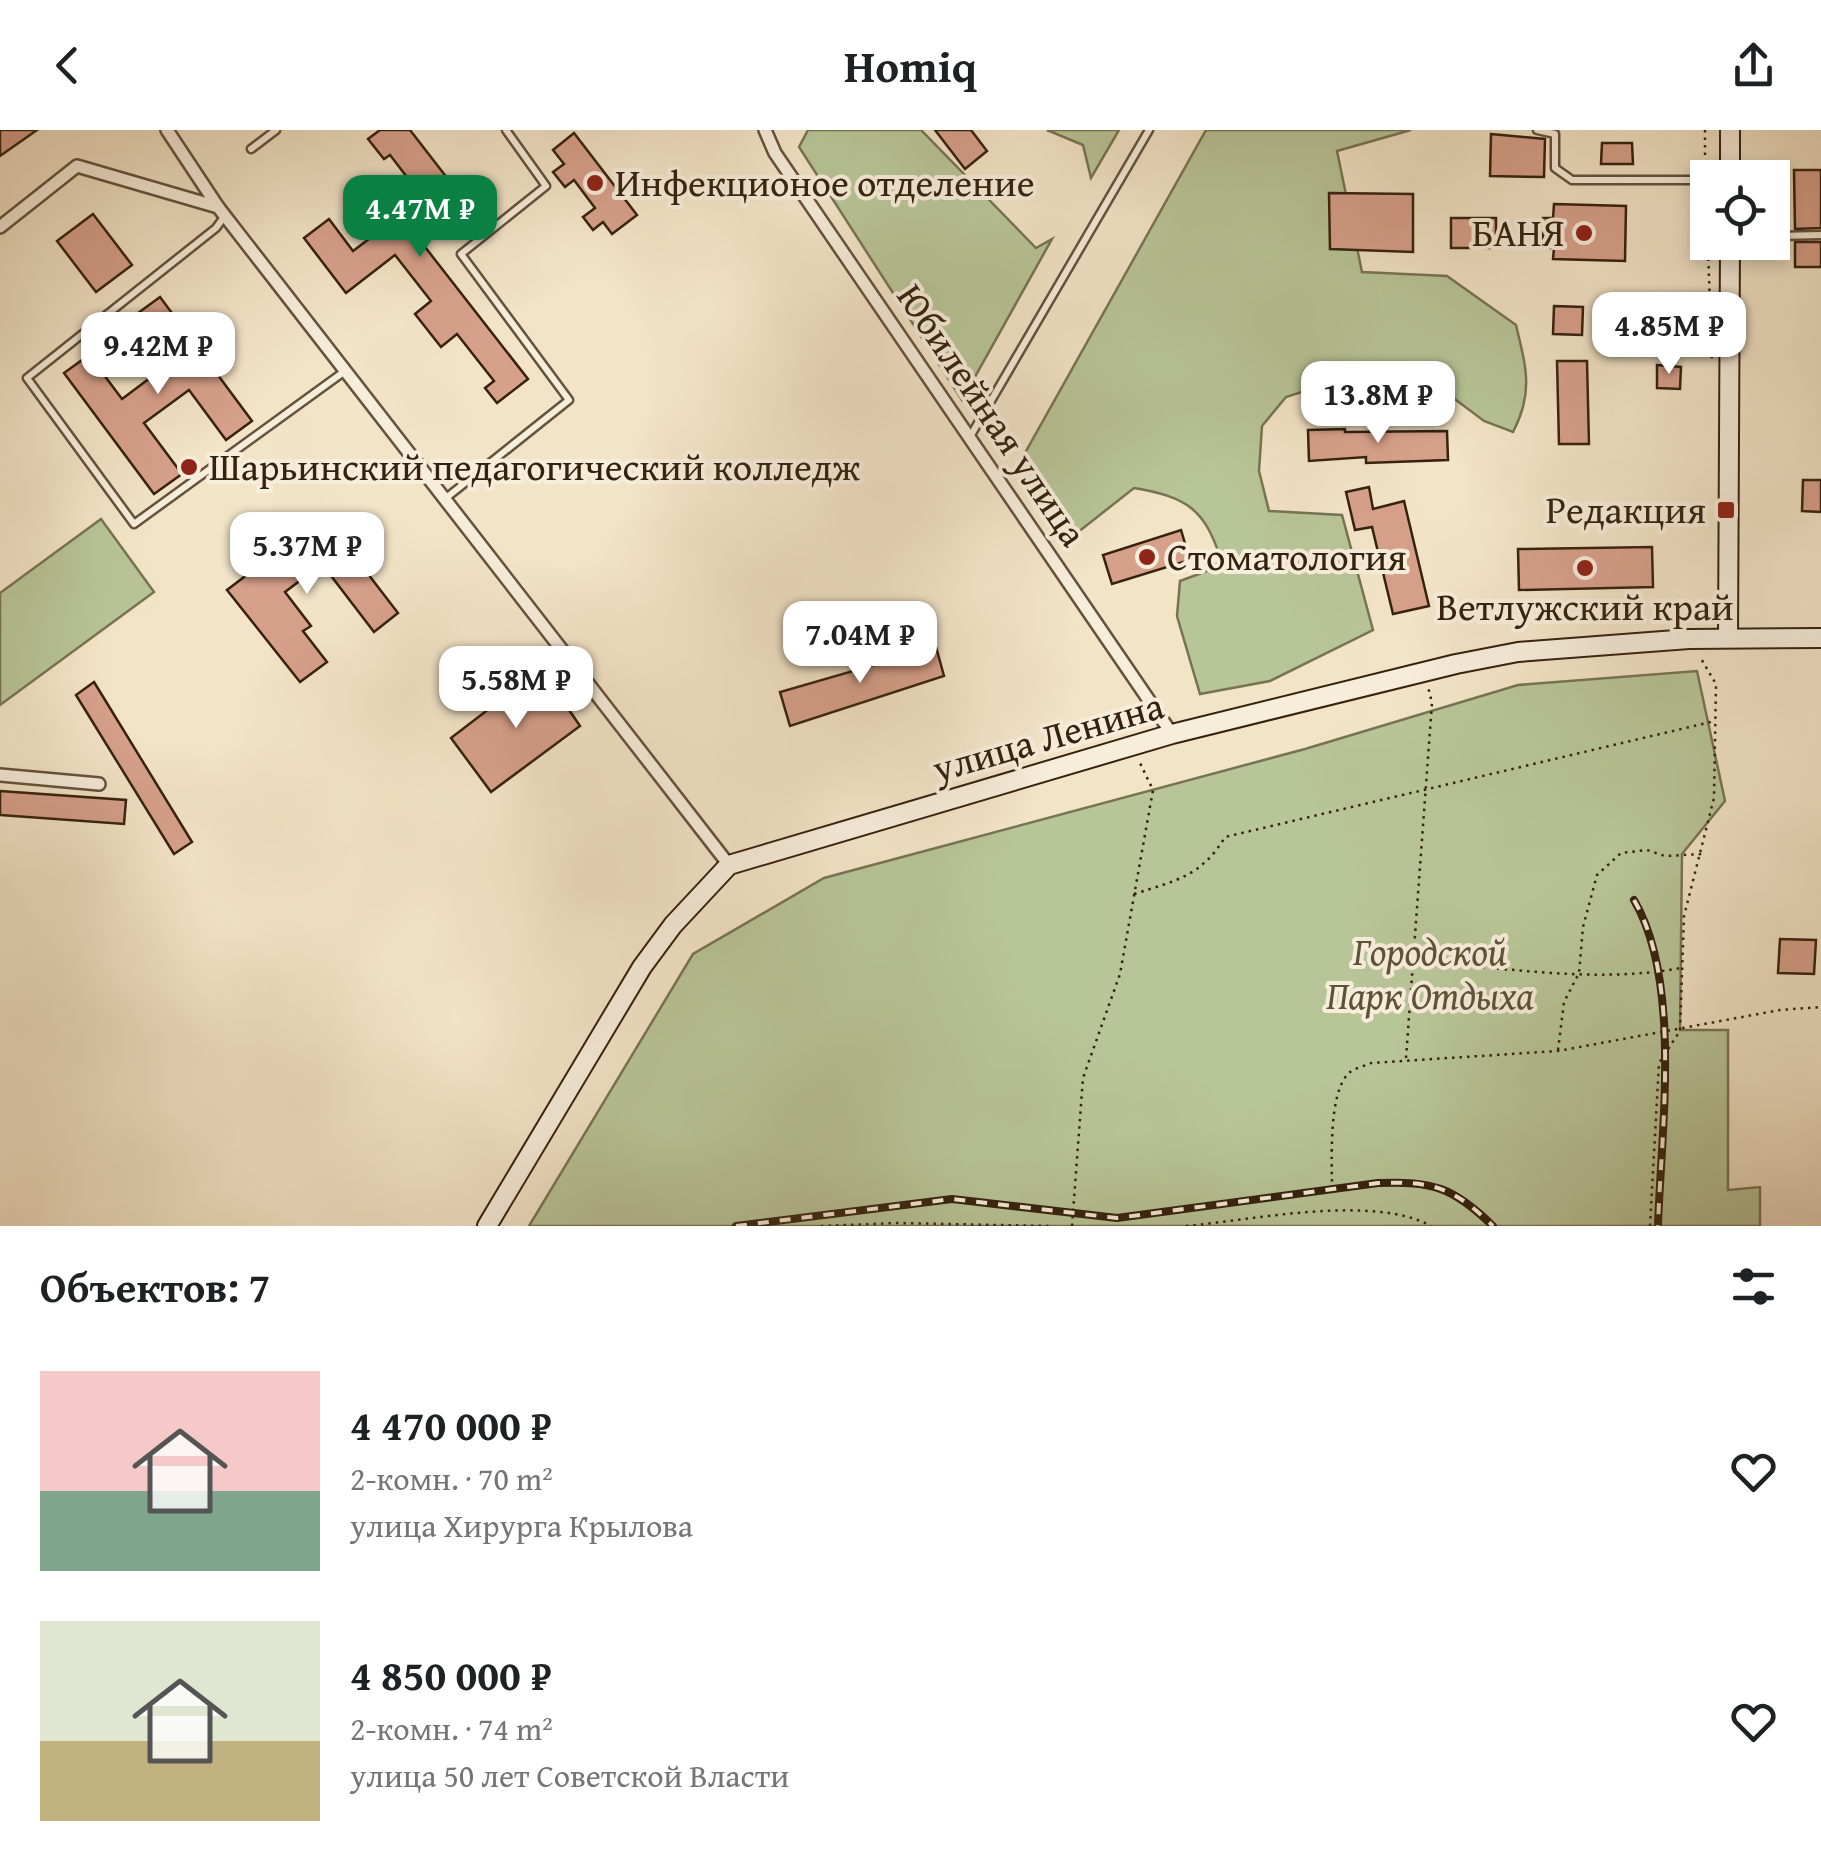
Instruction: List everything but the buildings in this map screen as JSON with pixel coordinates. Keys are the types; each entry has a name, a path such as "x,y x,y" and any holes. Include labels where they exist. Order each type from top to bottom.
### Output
{"street":[{"path":"167,130 222,211 729,865 673,926 642,968 487,1226"},
{"name":"Юбилейная улица","path":"765,130 775,153 1172,734"},
{"path":"1730,130 1730,160"},
{"path":"0,228 76,166 222,211"},
{"path":"1728,638 1730,260"},
{"name":"улица Ленина","path":"729,865 1172,734 1518,652 1728,638 1821,638"},
{"path":"0,775 99,784"}],"lane":[{"path":"251,149 276,130"},
{"path":"445,499 570,400 461,254 546,186 506,130"},
{"path":"971,435 1149,130"},
{"path":"1537,130 1554,134 1556,168 1572,180 1690,180"},
{"path":"222,211 216,228 27,378 134,524 346,372"},
{"path":"1790,236 1821,236"}],"path":[{"path":"1705,130 1706,160"},
{"path":"1707,260 1708,334 1713,370"},
{"path":"1650,1226 1659,1063 1680,1030 1684,916 1714,798 1716,684 1690,640"},
{"path":"1406,1060 1432,703 1425,673"},
{"path":"1134,894 1182,878 1210,862 1224,837 1715,721"},
{"path":"1072,1226 1082,1078 1120,974 1152,790 1132,746"},
{"path":"1558,1052 1564,1002 1579,974 1583,927 1597,875 1621,853 1647,850 1664,856 1702,854"},
{"path":"1414,961 1579,974 1682,968"},
{"path":"1332,1189 1332,1136 1339,1090 1348,1073 1371,1063 1558,1052 1780,1010 1821,1008"},
{"path":"1186,1226 1360,1209 1411,1215 1431,1226"},
{"path":"820,1226 897,1222 1050,1226"}],"green space":[{"path":"808,130 921,130 1036,248 1052,239 962,400 799,147"},
{"path":"1047,130 1119,130 1091,178 1083,145"},
{"path":"1206,130 1411,130 1337,151 1362,272 1447,276 1516,325 1526,392 1513,432 1484,421 1444,391 1339,380 1286,397 1262,426 1259,471 1269,511 1342,515 1373,630 1270,681 1200,694 1177,616 1180,581 1210,570 1221,560 1200,517 1181,501 1134,488 1077,533 1025,453"},
{"path":"101,519 154,592 0,705 0,593"},
{"name":"Городской Парк Отдыха","path":"1697,671 1725,801 1682,854 1680,1030 1728,1030 1728,1190 1760,1187 1760,1226 529,1226 693,954 824,878 1305,749 1518,685"}],"railway":[{"path":"1634,900 1649,934 1663,1014 1664,1103 1658,1226"},
{"path":"736,1226 952,1199 1117,1218 1378,1183 1414,1183 1441,1189 1466,1203 1493,1226"}],"place":[{"name":"Инфекционое отделение","path":"595,183"},
{"name":"БАНЯ","path":"1584,233"},
{"name":"Шарьинский педагогический колледж","path":"189,467"},
{"name":"Редакция","path":"1726,510"},
{"name":"Стоматология","path":"1147,557"},
{"name":"Ветлужский край","path":"1585,568"}]}
